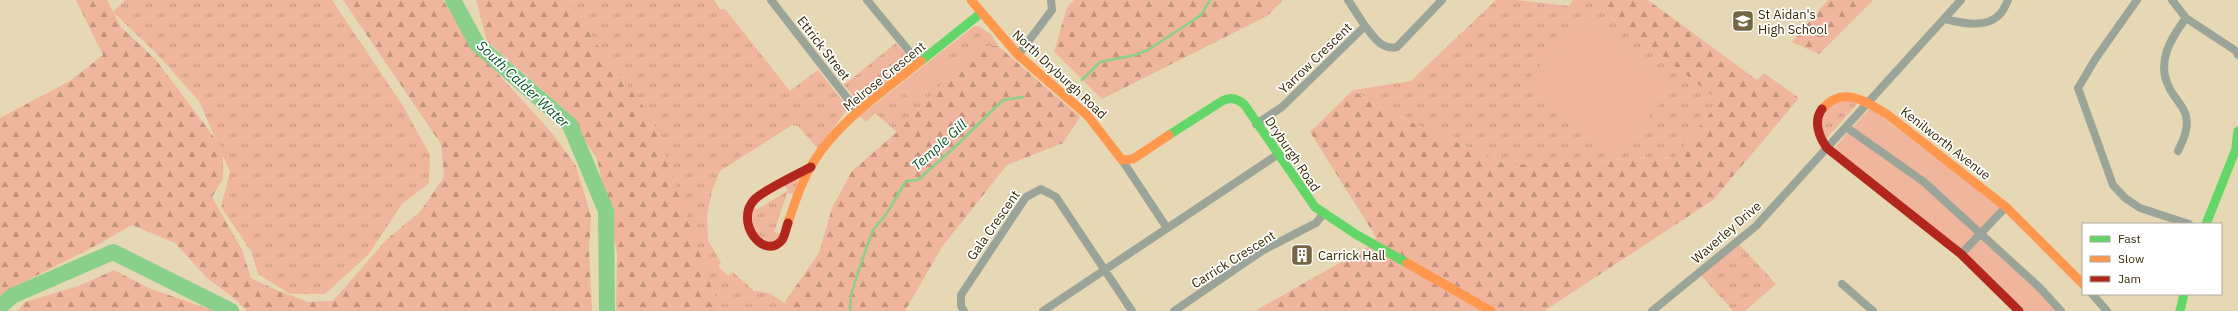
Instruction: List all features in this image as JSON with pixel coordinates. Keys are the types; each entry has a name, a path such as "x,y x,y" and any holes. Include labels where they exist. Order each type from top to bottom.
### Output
{"street":[{"name":"Ettrick Street","path":"770,0 858,112"},
{"path":"867,0 919,63"},
{"name":"North Dryburgh Road","path":"971,0 1018,55 1088,116 1122,160 1167,228"},
{"path":"1018,55 1052,10 1051,0"},
{"name":"Yarrow Crescent","path":"1256,124 1282,107 1365,26 1348,0"},
{"path":"1365,26 1380,44 1389,48 1397,47 1442,0"},
{"name":"Waverley Drive","path":"1652,311 1756,226 1961,0"},
{"path":"1945,19 1962,23 1986,21 2000,15 2008,0"},
{"path":"2137,0 2096,58 2078,88 2113,184 2125,198 2140,208 2186,223"},
{"path":"2172,0 2186,18 2237,51"},
{"name":"Melrose Crescent","path":"811,167 755,199 749,205 746,221 747,226 754,236 766,246 772,247 779,245 799,190 811,167 844,125 858,112 982,13"},
{"path":"2178,151 2187,131 2186,115 2168,87 2164,75 2165,52 2174,34 2186,18"},
{"path":"1868,103 1849,96 1838,97 1830,101 1820,111 1817,122 1820,139 1826,148 1961,254 2019,311"},
{"name":"Dryburgh Road","path":"1122,160 1133,159 1228,98 1237,98 1244,104 1256,124 1314,207 1357,235 1491,311"},
{"name":"Kenilworth Avenue","path":"1868,103 1888,115 2006,206 2082,283"},
{"path":"1846,127 1924,182 1980,233 2061,311"},
{"path":"2206,223 2237,146 2238,131"},
{"path":"1043,311 1105,271 1277,154"},
{"name":"Gala Crescent","path":"964,311 961,306 960,295 1026,197 1041,189 1056,197 1105,271"},
{"path":"1961,254 2006,206"},
{"name":"Carrick Crescent","path":"1174,311 1262,252 1316,224 1324,213"},
{"path":"1105,271 1132,311"},
{"path":"1842,284 1874,311"},
{"path":"2093,295 2107,311"},
{"path":"2180,311 2184,295"}],"green space":[{"path":"76,0 107,0 121,27 156,60 223,149 223,179 212,197 242,250 251,278 274,289 308,302 333,301 387,239 420,212 444,177 441,144 343,0 443,0 470,43 552,133 576,166 591,216 589,251 592,311 247,311 234,298 207,278 175,243 132,225 99,244 10,289 0,296 0,118 70,81 103,55"},
{"path":"125,0 332,0 403,106 430,155 429,183 402,204 368,255 325,294 290,294 258,274 251,251 221,207 230,172 199,101 157,54 113,12"},
{"path":"476,0 571,0 601,51 653,119 720,311 616,311 617,253 597,159 564,109 487,41"},
{"path":"571,0 714,0 720,9 725,9 790,91 818,70 846,105 846,111 818,149 798,126 792,125 720,171 712,191 707,215 708,240 721,263 718,266 728,276 733,272 754,291 769,293 784,303 785,311 720,311 711,285 601,51"},
{"path":"1074,0 1283,0 1267,16 1102,99 1054,52 1067,7"},
{"path":"1496,0 1516,0 1569,6 1573,0 1588,0 1720,101 1675,157 1508,165 1384,110 1354,90 1411,81"},
{"path":"1588,0 1648,0 1757,80 1764,73 1799,98 1713,200 1544,311 1255,311 1373,244 1376,237 1310,132 1353,90 1384,110 1508,165 1675,157 1720,101"},
{"path":"1828,0 1873,0 1819,54 1792,42"},
{"path":"1581,15 1671,90 1617,156 1527,81"},
{"path":"978,26 992,35 998,46 981,46 973,50 897,132 875,113 866,122 860,116 973,27"},
{"path":"896,43 906,57 906,67 866,99 860,101 855,98 844,85"},
{"path":"981,46 998,46 1080,117 1063,143 1007,165 942,247 905,311 785,311 784,303 819,253 832,208 852,171 897,132 973,50"},
{"path":"942,61 949,70 910,100 902,91"},
{"path":"1850,100 1857,104 1827,138 1823,132 1821,117 1829,105"},
{"path":"1870,108 2001,207 1980,229 1853,127"},
{"path":"1848,132 1922,184 1976,233 1961,250 1833,150"},
{"path":"798,179 794,194 787,193 774,232 781,234 772,244 753,231 752,204 756,210 788,191 784,185"},
{"path":"1980,238 2037,289 2058,311 2025,311 1966,253"},
{"path":"1737,242 1776,284 1745,311 1733,311 1699,273"},
{"path":"114,270 149,288 214,311 17,311 25,302 81,285"}],"waterway":[{"name":"South Calder Water","path":"453,0 477,44 570,125 606,211 607,311"},
{"name":"Temple Gill","path":"1082,80 1100,62 1135,55 1148,50 1201,15 1210,0"},
{"name":"Temple Gill","path":"850,311 851,296 873,230 887,213 906,181 918,180 957,145 1003,100 1023,97"},
{"name":"South Calder Water","path":"0,307 12,296 113,252 231,311"}],"traffic: fast":[{"path":"921,61 981,13"},
{"path":"1169,135 1222,101 1228,99 1238,100 1244,104 1315,207 1357,235 1407,263"},
{"path":"2236,147 2238,131"},
{"path":"2206,223 2238,144"},
{"path":"2180,311 2184,295"}],"traffic: slow":[{"path":"971,0 1018,55 1088,116 1122,160 1133,159 1169,135"},
{"path":"788,223 806,176 814,161 836,132 863,107 921,61"},
{"path":"1822,109 1830,102 1838,98 1846,97 1863,101 1888,115 2006,207 2082,283"},
{"path":"1407,263 1491,311"}],"traffic: jam":[{"path":"1822,109 1819,114 1818,129 1827,148 1961,254 2019,311"},
{"path":"788,223 782,240 775,245 767,246 754,236 749,227 747,218 749,208 759,195 811,167"}],"place":[{"name":"St Aidan's High School","path":"1743,21"},
{"name":"Carrick Hall","path":"1302,255"}]}
